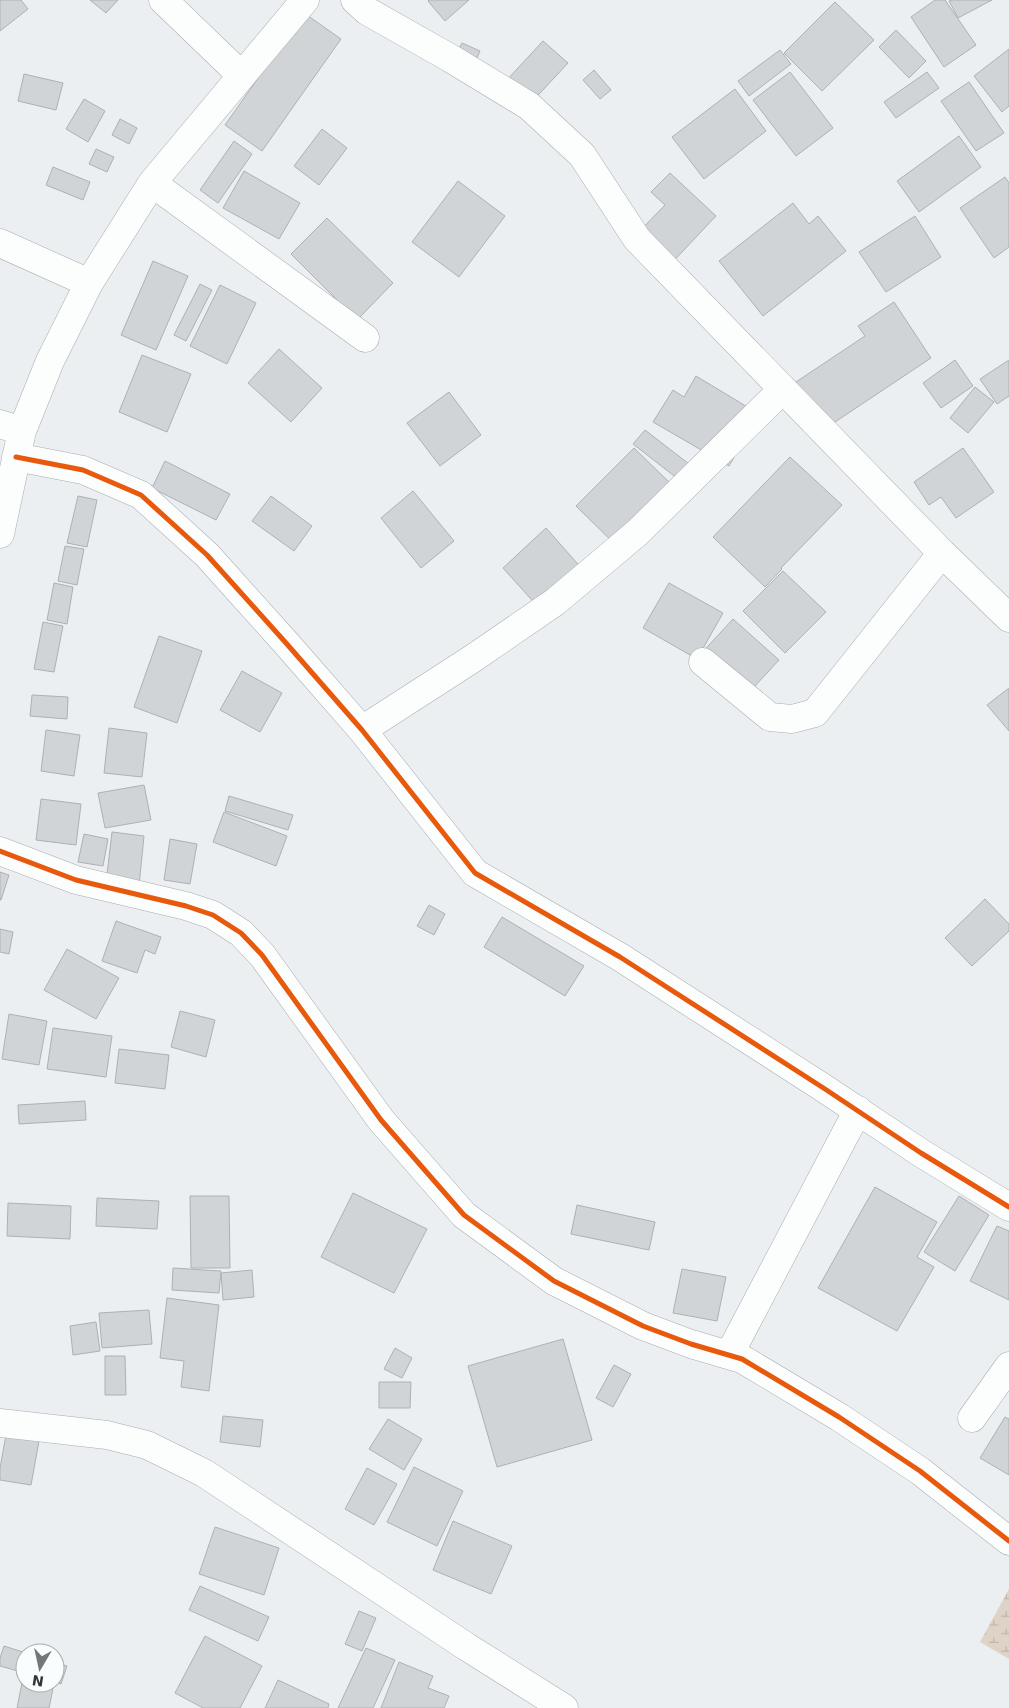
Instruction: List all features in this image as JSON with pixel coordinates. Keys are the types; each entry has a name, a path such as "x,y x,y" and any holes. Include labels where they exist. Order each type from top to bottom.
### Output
{"street":[{"path":"163,0 241,75"},
{"path":"0,534 13,437 89,284 152,183 305,0"},
{"path":"355,0 366,11 450,58 529,106 582,155 637,239 942,554 1009,618"},
{"path":"152,183 365,338"},
{"path":"0,243 89,284"},
{"path":"362,730 554,602 637,533 783,389"},
{"path":"13,437 141,495 207,555 362,730 475,873 620,957 858,1110 921,1153 1009,1207"},
{"path":"703,662 770,717 792,719 815,713 942,554"},
{"path":"0,851 76,880 186,906 213,915 241,933 262,955 381,1120 464,1215 554,1281 643,1326 691,1344 742,1359 840,1417 920,1471 1009,1541"},
{"path":"729,1355 858,1110"},
{"path":"972,1418 1009,1366"},
{"path":"0,1423 107,1435 147,1445 204,1473 467,1647 564,1708"}],"green space":[{"path":"1009,1589 1009,1659 980,1642"}],"building":[{"path":"0,0 21,0 28,9 0,31"},
{"path":"90,0 118,0 106,13"},
{"path":"429,0 469,0 445,21"},
{"path":"935,0 945,0 976,45 944,67 911,17"},
{"path":"992,0 958,18 949,1"},
{"path":"835,2 874,40 822,91 784,53"},
{"path":"304,13 341,39 262,151 225,125"},
{"path":"896,30 926,61 909,78 879,47"},
{"path":"543,41 568,63 529,105 505,82"},
{"path":"462,43 480,51 472,69 453,61"},
{"path":"1009,49 1009,106 1002,112 974,76"},
{"path":"780,50 791,64 749,96 738,81"},
{"path":"594,70 611,90 600,99 583,80"},
{"path":"790,72 833,128 796,156 753,100"},
{"path":"927,72 939,88 896,118 884,102"},
{"path":"24,74 63,83 56,110 18,101"},
{"path":"969,82 1004,133 976,151 941,101"},
{"path":"735,89 766,131 704,179 672,137"},
{"path":"84,99 105,111 88,142 66,129"},
{"path":"120,119 137,128 129,144 112,135"},
{"path":"322,129 347,148 319,185 294,166"},
{"path":"959,136 981,167 919,212 897,181"},
{"path":"234,141 252,154 218,203 200,190"},
{"path":"96,149 114,157 107,172 89,164"},
{"path":"53,167 90,182 83,200 46,185"},
{"path":"244,171 300,203 279,239 223,208"},
{"path":"670,173 716,216 667,268 634,237 665,205 651,192"},
{"path":"1005,177 1009,183 1009,247 994,258 960,208"},
{"path":"458,181 505,216 459,277 412,242"},
{"path":"793,203 809,224 818,216 846,251 763,316 719,261"},
{"path":"915,216 941,257 886,292 859,252"},
{"path":"327,218 393,283 357,320 291,254"},
{"path":"153,261 188,276 156,350 121,335"},
{"path":"200,284 212,290 186,341 174,335"},
{"path":"220,285 256,303 227,364 190,346"},
{"path":"894,302 931,358 823,430 793,384 865,336 858,326"},
{"path":"279,349 322,388 291,422 248,383"},
{"path":"142,355 191,374 167,432 119,412"},
{"path":"955,360 973,386 941,408 923,383"},
{"path":"1009,360 1009,396 997,404 980,379"},
{"path":"696,376 759,414 729,466 653,422 673,390 684,397"},
{"path":"975,387 994,402 968,433 950,418"},
{"path":"449,392 481,435 440,466 407,423"},
{"path":"645,430 702,474 691,489 633,444"},
{"path":"634,448 670,483 625,554 576,506"},
{"path":"963,448 994,492 956,518 941,497 929,505 914,482"},
{"path":"790,457 842,505 765,587 713,537"},
{"path":"165,461 230,494 216,520 152,488"},
{"path":"413,491 454,541 421,568 381,518"},
{"path":"78,496 97,500 87,547 67,543"},
{"path":"271,496 312,526 294,551 252,521"},
{"path":"546,528 592,580 549,619 503,568"},
{"path":"65,546 84,549 77,585 58,581"},
{"path":"783,571 826,612 785,653 743,611"},
{"path":"54,583 73,587 67,624 47,620"},
{"path":"669,583 723,613 697,659 643,628"},
{"path":"733,619 779,660 743,699 698,657"},
{"path":"43,622 63,626 54,672 34,669"},
{"path":"159,636 202,651 177,723 134,707"},
{"path":"242,671 282,693 260,732 220,710"},
{"path":"1009,688 1009,731 987,705"},
{"path":"32,695 68,697 67,719 30,716"},
{"path":"109,728 147,733 142,777 104,773"},
{"path":"46,730 80,735 74,776 41,771"},
{"path":"144,785 151,820 105,828 98,793"},
{"path":"229,796 293,815 288,830 225,811"},
{"path":"41,799 81,804 76,845 36,840"},
{"path":"224,812 287,836 276,866 213,842"},
{"path":"112,832 144,836 139,886 106,883"},
{"path":"84,834 108,839 103,866 78,862"},
{"path":"170,839 197,844 190,884 164,880"},
{"path":"0,872 9,875 1,900 0,900"},
{"path":"985,899 1009,924 1009,931 972,966 945,938"},
{"path":"429,905 445,914 434,935 417,926"},
{"path":"502,917 584,966 565,996 484,947"},
{"path":"116,921 161,937 155,954 145,950 137,973 102,961"},
{"path":"0,929 13,932 9,954 0,952"},
{"path":"67,949 119,978 96,1019 44,990"},
{"path":"180,1011 215,1020 206,1057 171,1047"},
{"path":"9,1014 47,1021 39,1065 2,1059"},
{"path":"53,1028 112,1036 106,1077 47,1069"},
{"path":"119,1049 169,1055 165,1089 115,1083"},
{"path":"85,1101 86,1120 19,1124 18,1105"},
{"path":"875,1187 937,1222 917,1257 934,1267 897,1331 818,1288"},
{"path":"353,1193 427,1229 394,1293 321,1257"},
{"path":"190,1196 229,1196 230,1268 191,1268"},
{"path":"959,1196 989,1215 955,1271 924,1252"},
{"path":"97,1198 159,1201 157,1229 96,1226"},
{"path":"8,1203 71,1206 70,1239 7,1236"},
{"path":"577,1205 655,1222 649,1250 571,1234"},
{"path":"997,1226 1009,1231 1009,1300 970,1281"},
{"path":"173,1268 221,1271 219,1293 172,1290"},
{"path":"682,1269 726,1277 717,1321 673,1313"},
{"path":"252,1270 254,1297 223,1300 221,1273"},
{"path":"167,1298 219,1305 209,1391 181,1387 184,1361 160,1358"},
{"path":"149,1310 152,1344 102,1348 99,1313"},
{"path":"96,1322 100,1351 73,1355 70,1326"},
{"path":"563,1339 592,1440 497,1467 468,1366"},
{"path":"395,1348 412,1358 402,1378 384,1369"},
{"path":"105,1356 125,1356 126,1395 105,1395"},
{"path":"614,1365 631,1374 613,1407 596,1398"},
{"path":"379,1382 411,1382 410,1408 379,1408"},
{"path":"223,1416 263,1420 260,1447 220,1442"},
{"path":"1005,1417 1009,1419 1009,1475 980,1458"},
{"path":"388,1419 422,1439 404,1470 369,1449"},
{"path":"6,1435 39,1441 31,1485 0,1480 0,1468"},
{"path":"414,1467 463,1491 437,1546 387,1522"},
{"path":"367,1468 397,1484 374,1525 345,1509"},
{"path":"453,1521 512,1546 491,1594 433,1570"},
{"path":"215,1527 279,1548 264,1595 199,1574"},
{"path":"200,1586 269,1617 258,1641 189,1610"},
{"path":"359,1611 376,1618 362,1651 345,1644"},
{"path":"205,1636 262,1666 240,1708 203,1708 175,1693"},
{"path":"4,1646 15,1650 15,1670 0,1666 0,1658"},
{"path":"366,1648 395,1660 373,1708 338,1708"},
{"path":"399,1662 433,1676 428,1688 449,1696 444,1708 381,1708"},
{"path":"278,1680 329,1704 328,1708 265,1708"},
{"path":"20,1693 52,1693 49,1708 17,1708"}],"cycle path":[{"path":"16,457 83,470 141,495 207,555 286,643 362,730 475,873 620,957 921,1153 1009,1207"},
{"path":"0,851 76,880 186,906 213,915 241,933 262,955 381,1120 464,1215 554,1281 643,1326 691,1344 742,1359 839,1417 920,1471 1009,1541"}]}
